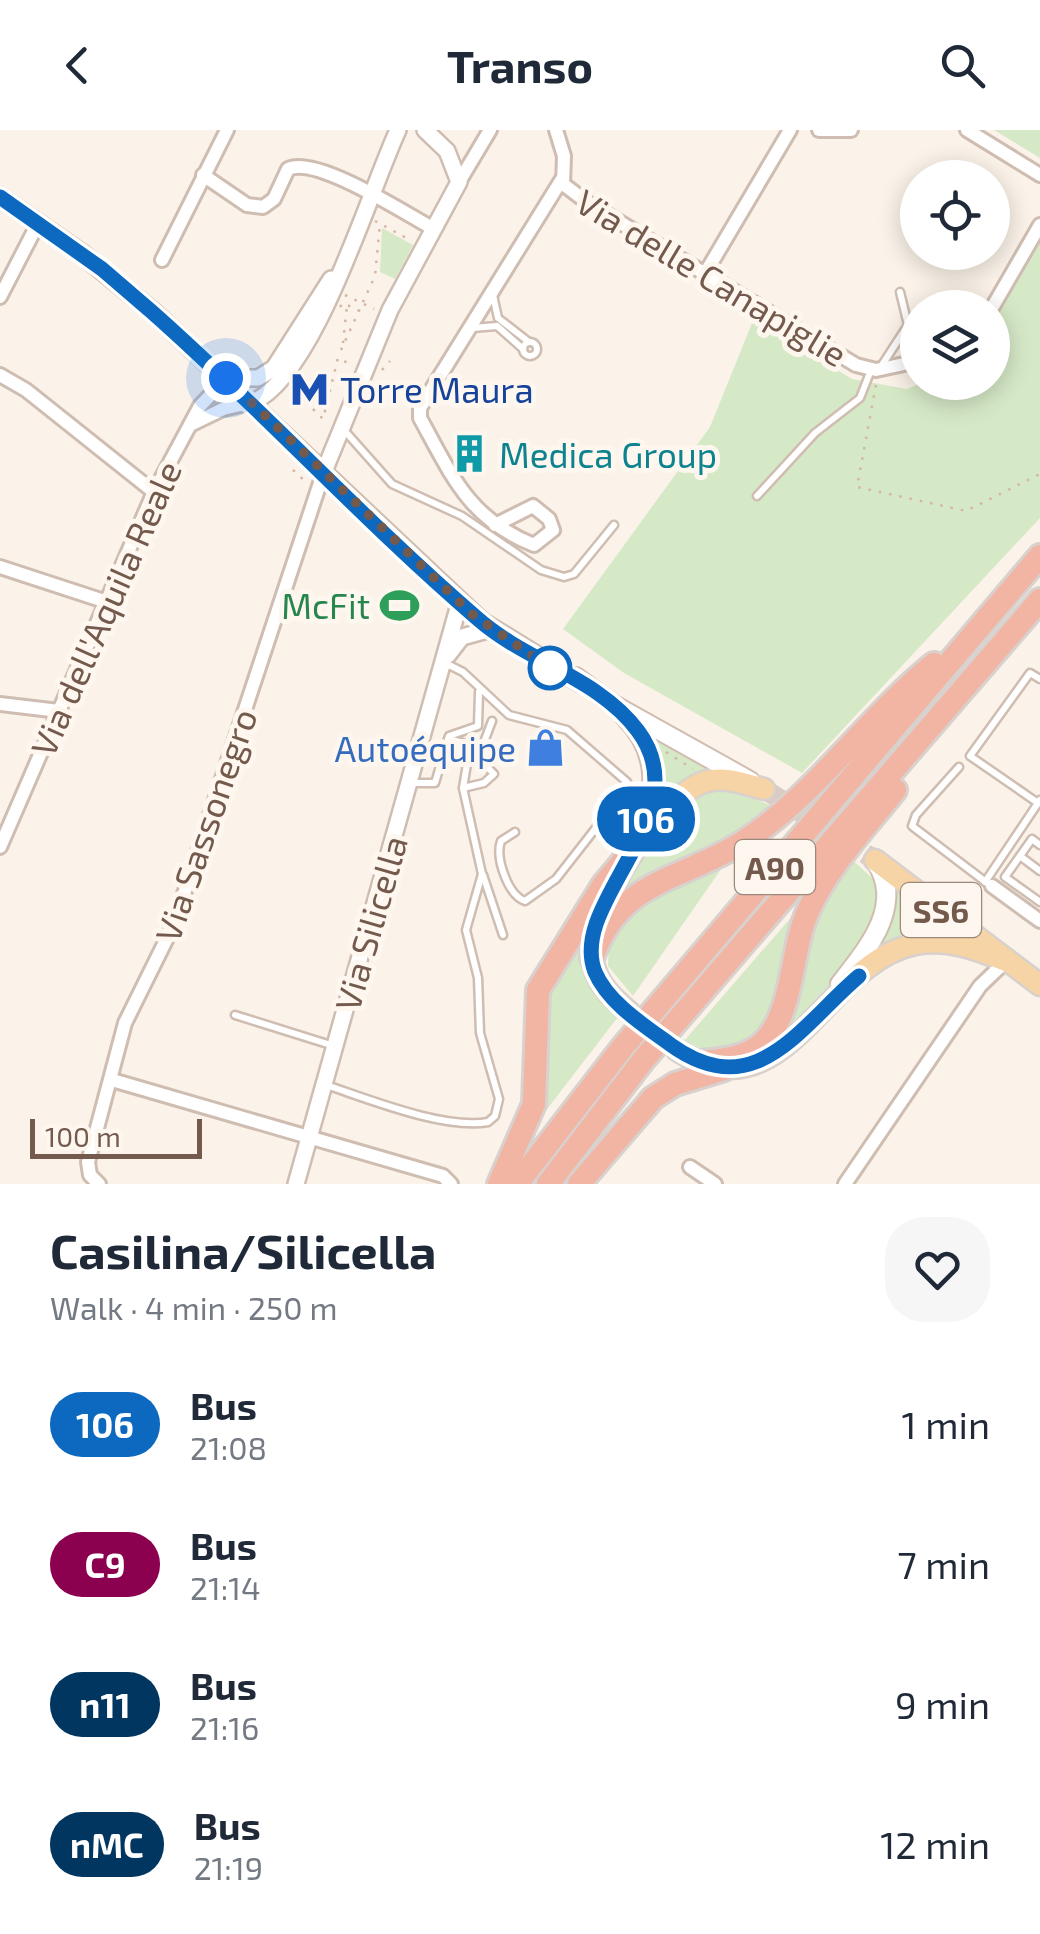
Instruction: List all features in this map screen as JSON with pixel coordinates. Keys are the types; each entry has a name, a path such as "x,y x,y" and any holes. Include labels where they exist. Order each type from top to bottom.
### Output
{"highway":[{"name":"A90","path":"517,1184 634,1033 1040,556"},
{"name":"A90","path":"548,1184 644,1059 1036,605"},
{"path":"700,1062 747,1053 768,1037 782,1008 803,923 824,882 1015,646 1036,605"},
{"path":"592,958 606,925 622,905 756,832 909,686 980,628"},
{"path":"499,1184 534,1104 534,1014 542,983 604,884 636,846"},
{"path":"579,1184 652,1098 675,1084 724,1068"}],"main road":[{"path":"0,197 102,269 226,378 253,402 316,480 490,629 582,682"},
{"path":"460,601 532,642 614,705 764,789"},
{"path":"614,705 642,737 652,764 652,802 636,846 596,922 592,958 602,985 628,1012"},
{"path":"636,846 677,799 699,784 721,780 764,789"},
{"path":"821,1008 868,946 883,918 888,886 875,860"},
{"name":"SS6","path":"875,860 1006,961"},
{"path":"677,1050 724,1068 748,1066 774,1055 859,976 898,949 924,943 971,947 1006,961 1040,986"}],"street":[{"path":"162,260 227,130"},
{"path":"253,402 272,392 284,378 330,303 340,268 398,130"},
{"path":"425,130 444,147 459,182"},
{"path":"316,480 390,310 490,130"},
{"name":"Via delle Canapiglie","path":"556,130 564,156 562,179 568,190 852,362 876,369 900,364"},
{"path":"706,272 790,130"},
{"path":"819,130 851,130"},
{"path":"967,130 1040,175"},
{"path":"204,175 258,208 271,202 285,172 300,164 370,193 434,229"},
{"path":"495,525 465,498 419,413 562,179"},
{"path":"1002,290 1040,224"},
{"path":"0,297 33,233"},
{"path":"226,378 258,378 274,368 340,268"},
{"path":"0,375 30,393 154,492"},
{"name":"Via dell'Aquila Reale","path":"0,846 154,492 205,398 226,378"},
{"name":"Via dell'Aquila Reale","path":"188,426 223,409 253,402"},
{"name":"Via Sassonegro","path":"95,1179 89,1158 130,1009 174,924 316,480"},
{"path":"0,567 107,602"},
{"name":"Via Silicella","path":"296,1184 460,601"},
{"path":"443,662 462,637 490,629"},
{"path":"0,704 59,710"},
{"path":"989,884 1040,921"},
{"path":"845,1184 980,986 1006,961"},
{"path":"112,1080 443,1176 451,1184"},
{"path":"690,1166 715,1184"}],"lane":[{"path":"480,309 497,322 537,347 535,356 526,356 497,322 494,287"},
{"path":"464,336 476,326 497,322"},
{"path":"757,496 815,433 860,398 900,337"},
{"path":"522,349 529,342"},
{"path":"340,426 392,484 462,516 550,574 574,574 614,526"},
{"path":"443,662 459,668 508,716 563,728 620,773 627,785 556,880 528,901 515,896 498,851 501,841 515,832"},
{"path":"958,767 916,815 912,826 989,884 1039,802 970,756 1030,673 1040,679"},
{"path":"478,726 479,690"},
{"path":"409,783 434,782 448,739 458,730 508,716"},
{"path":"492,722 463,788 482,874 503,935"},
{"path":"448,739 463,743 474,757 491,768 493,777 463,788"},
{"path":"1040,845 1032,839 1005,877 1040,902"},
{"path":"1020,856 1040,871"},
{"path":"324,1085 434,1116 476,1123 495,1116 499,1092 480,1033 478,978 466,930 482,874"},
{"path":"235,1015 336,1046"}],"path":[{"path":"374,220 417,244"},
{"path":"360,310 345,304 342,349 363,304 377,270 380,224"},
{"path":"344,295 380,312"},
{"path":"313,409 323,419 338,358 352,365"},
{"path":"382,370 390,361"},
{"path":"876,369 857,487 966,510 1040,474"},
{"path":"293,387 302,378 327,406"},
{"path":"292,470 316,480"},
{"path":"893,896 934,927"}],"green space":[{"path":"994,130 1040,130 1040,158"},
{"path":"382,228 413,245 395,279 380,272"},
{"path":"1040,242 1040,518 802,773 624,673 563,629 710,427 754,318 852,379 900,388 900,400 1010,400 1010,292"},
{"path":"644,727 722,774 657,812 661,769"},
{"path":"714,784 775,807 766,818 606,910 681,801"},
{"path":"847,855 883,888 864,947 790,1029 763,1049 808,917"},
{"path":"726,862 633,996 608,966 609,938 638,899"},
{"path":"893,880 971,939 874,953 891,920"},
{"path":"800,907 778,1006 755,1044 708,1052 684,1041"},
{"path":"584,926 582,953 588,976 618,1017 544,1113 541,1008"}],"tunnel":[{"path":"764,789 875,860"}],"bus line":[{"name":"106","path":"0,197 102,269 152,312 242,392 378,528 473,615 546,665 582,682 614,705 638,731 652,764 652,802 636,846 596,922 592,942 592,958 602,985 628,1012 682,1053 707,1064 735,1068 779,1052 859,976"}],"place":[{"name":"Torre Maura","path":"310,389"},
{"name":"Medica Group","path":"469,454"},
{"name":"McFit","path":"400,605"},
{"name":"Autoéquipe","path":"546,748"}],"route":[{"path":"226,378 473,615 550,668"}]}
